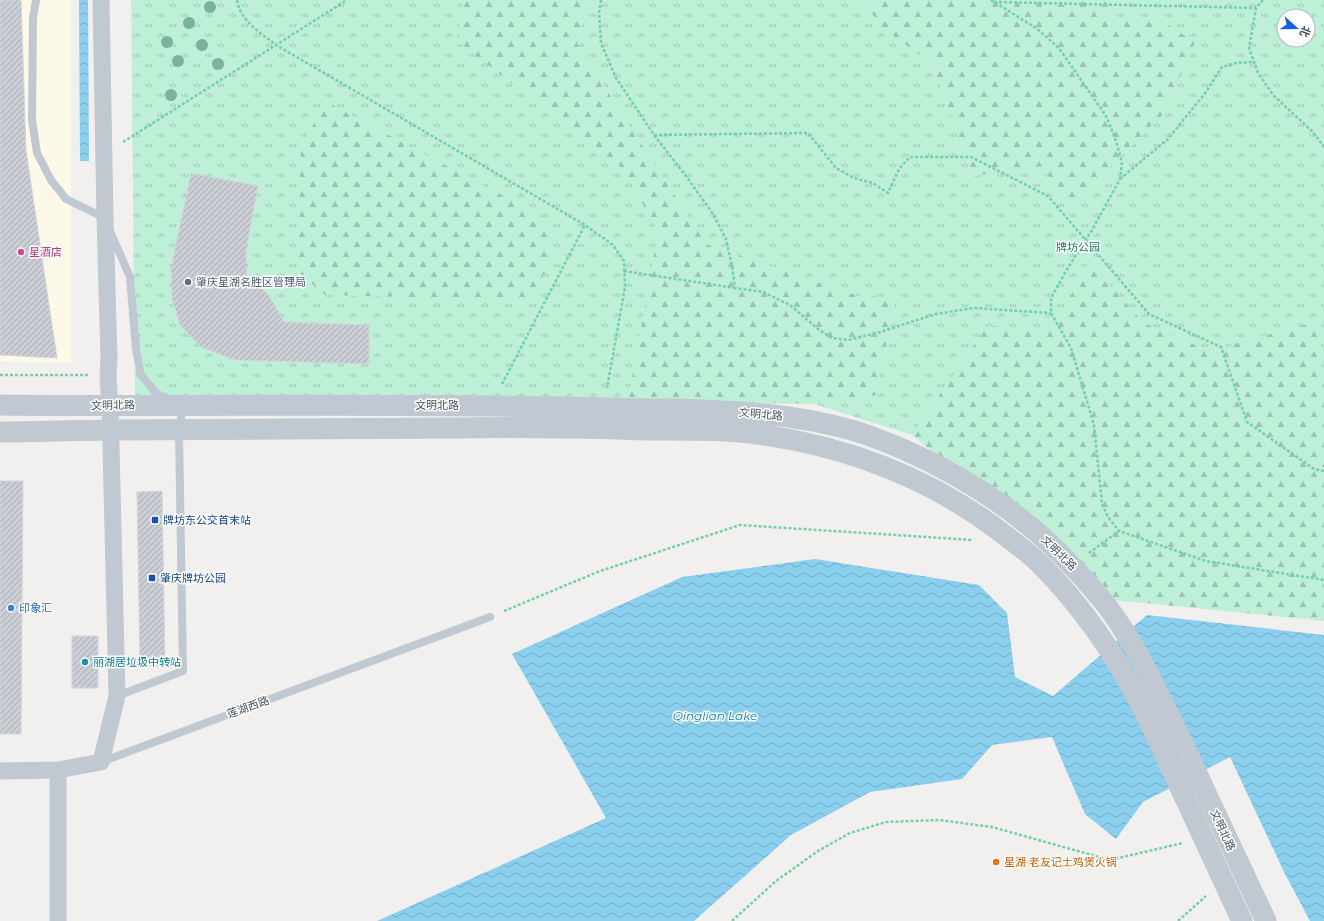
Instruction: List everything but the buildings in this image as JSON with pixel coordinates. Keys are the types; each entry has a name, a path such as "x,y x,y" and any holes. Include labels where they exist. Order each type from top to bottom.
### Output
{"street":[{"path":"101,0 109,359 108,376 117,696 101,762"},
{"name":"文明北路","path":"0,405 490,405 726,411 783,415 820,422 858,432 894,446 932,462 970,483 1007,508 1040,534 1072,565 1101,599 1119,623 1144,664 1210,799 1266,921"},
{"name":"文明北路","path":"0,432 540,428 725,431 769,435 802,442 863,458 891,468 959,502 987,521 1040,564 1101,636 1129,682 1146,714 1242,921"},
{"name":"莲湖西路","path":"0,770 58,770 101,762"},
{"path":"58,770 58,921"}],"lane":[{"path":"36,0 33,18 32,120 37,153 51,180 66,199 105,217 130,277 136,350 141,375 157,394 184,405 179,430 183,671 117,696"},
{"name":"莲湖西路","path":"101,762 490,617"}],"path":[{"path":"237,0 238,8 252,27 276,45 585,225 613,245 624,261 625,288 604,408"},
{"path":"104,154 347,0"},
{"path":"601,0 599,13 601,43 616,78 654,135 713,214 726,239 735,288"},
{"path":"1141,5 1143,0"},
{"path":"1262,0 1256,8 1249,48 1258,73 1274,96 1313,132 1324,147"},
{"path":"992,1 1256,8"},
{"path":"992,1 1036,28 1059,48 1106,116 1115,138 1122,162 1120,179"},
{"path":"1254,62 1236,63 1222,67 1206,92 1168,140 1120,179 1051,298 1051,313 1072,348 1094,425 1102,504 1108,517 1120,531 1206,561 1324,580"},
{"path":"654,135 808,133 836,168 854,178 873,183 888,193 899,169 910,157 971,157 1048,196 1085,241 1150,314 1221,346 1247,422 1314,469 1324,471"},
{"path":"490,405 585,225"},
{"path":"624,271 763,292 790,305 818,329 832,338 848,340 877,333 936,314 974,308 1051,313"},
{"path":"0,375 108,376"},
{"path":"490,617 600,571 740,525 975,540"},
{"path":"1072,565 1120,531"},
{"path":"732,921 776,881 818,851 850,833 886,822 939,820 992,827 1110,860 1203,839"},
{"path":"1178,921 1223,881"}],"shaded area":[{"path":"0,0 71,0 71,363 0,361"}],"green space":[{"name":"牌坊公园","path":"131,0 1324,0 1324,621 999,489 912,435 814,404 135,396"},
{"path":"462,0 587,0 577,44 706,244 858,296 896,297 876,395 814,403 628,402 658,232 624,170 457,41"},
{"path":"862,0 1115,0 1106,19 1158,19 1195,42 1165,112 1074,204 1040,166 973,176 932,63 883,29"},
{"path":"327,102 550,221 548,266 531,300 325,295 298,271 301,145"},
{"path":"1089,262 1144,323 1216,354 1234,344 1316,322 1321,378 1324,380 1324,621 1113,600 912,435 987,326 1052,330"}],"water":[{"path":"79,0 88,0 89,161 80,161"},
{"name":"Qinglian Lake","path":"815,559 979,585 1007,613 1015,677 1053,696 1147,615 1324,635 1324,921 1310,921 1285,874 1230,757 1143,802 1116,839 1085,814 1052,737 992,745 962,779 870,792 791,835 694,921 377,921 606,818 512,654 682,577"}],"place":[{"name":"星酒店","path":"21,252"},
{"name":"肇庆星湖名胜区管理局","path":"188,282"},
{"name":"牌坊东公交首末站","path":"155,520"},
{"name":"肇庆牌坊公园","path":"152,578"},
{"name":"印象汇","path":"11,608"},
{"name":"丽湖居垃圾中转站","path":"85,662"},
{"name":"星湖·老友记土鸡煲火锅","path":"996,862"}]}
